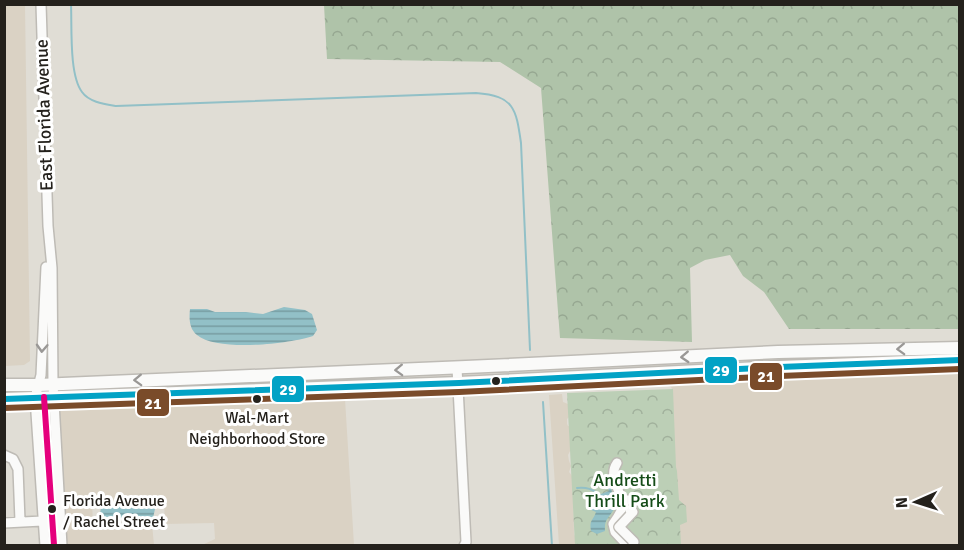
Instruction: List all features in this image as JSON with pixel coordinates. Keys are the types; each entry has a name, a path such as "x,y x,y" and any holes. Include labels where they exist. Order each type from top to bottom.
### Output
{"main road":[{"path":"4,385 457,368 778,352 960,348"},
{"path":"4,399 459,383 960,360"}],"street":[{"name":"East Florida Avenue","path":"41,4 48,226 52,268 53,384 62,546"},
{"name":"East Florida Avenue","path":"35,398 39,385 48,226"},
{"path":"457,368 466,542 464,546"},
{"path":"35,398 45,546"},
{"path":"4,455 13,459 18,469 20,521"},
{"path":"617,463 613,468 613,484 620,491 621,500 620,512 613,524 615,532 628,542"},
{"path":"621,500 638,501"},
{"path":"614,546 634,542 619,527 633,512 630,510"},
{"path":"4,523 61,520"}],"shaded area":[{"path":"4,5 25,5 30,361 24,365 5,366"},
{"path":"959,370 959,545 610,546 673,408 672,389 668,386 600,388"},
{"path":"562,394 563,402 568,404 570,416 567,424 573,427 571,449 568,455 571,466 569,472 573,477 574,534 579,545 559,545 549,395"},
{"path":"345,399 354,545 202,545 215,539 214,523 165,524 164,500 92,502 93,524 152,524 154,545 67,545 59,408"},
{"path":"50,408 58,545 50,545 41,409"}],"green space":[{"path":"324,5 959,5 959,329 789,329 764,292 743,276 730,255 705,260 690,268 692,342 560,338 541,88 500,62 327,59"},
{"name":"Andretti Thrill Park","path":"673,389 679,500 686,506 687,522 680,525 681,545 575,545 567,393"}],"water":[{"path":"284,307 305,310 312,314 317,330 313,336 271,344 236,345 207,340 192,330 190,323 190,309 263,314"},
{"path":"611,486 614,509 606,521 605,531 597,534 591,531 591,523 596,512 589,509 593,508 589,507 590,499 598,501 601,494 609,491 608,488"},
{"path":"153,505 155,509 153,518 105,518 100,514 103,506"}],"waterway":[{"path":"71,4 73,63 78,84 85,95 102,103 116,106 476,93 498,97 506,101 515,113 521,143 530,350"},
{"path":"543,402 552,546"},
{"path":"577,488 589,489 600,495"}],"transit line":[{"name":"29","path":"4,399 459,383 960,360"},
{"name":"21","path":"4,408 459,392 960,369"},
{"path":"44,397 54,545"}],"place":[{"name":"Wal-Mart Neighborhood Store","path":"257,399"},
{"name":"Florida Avenue / Rachel Street","path":"52,509"}]}
